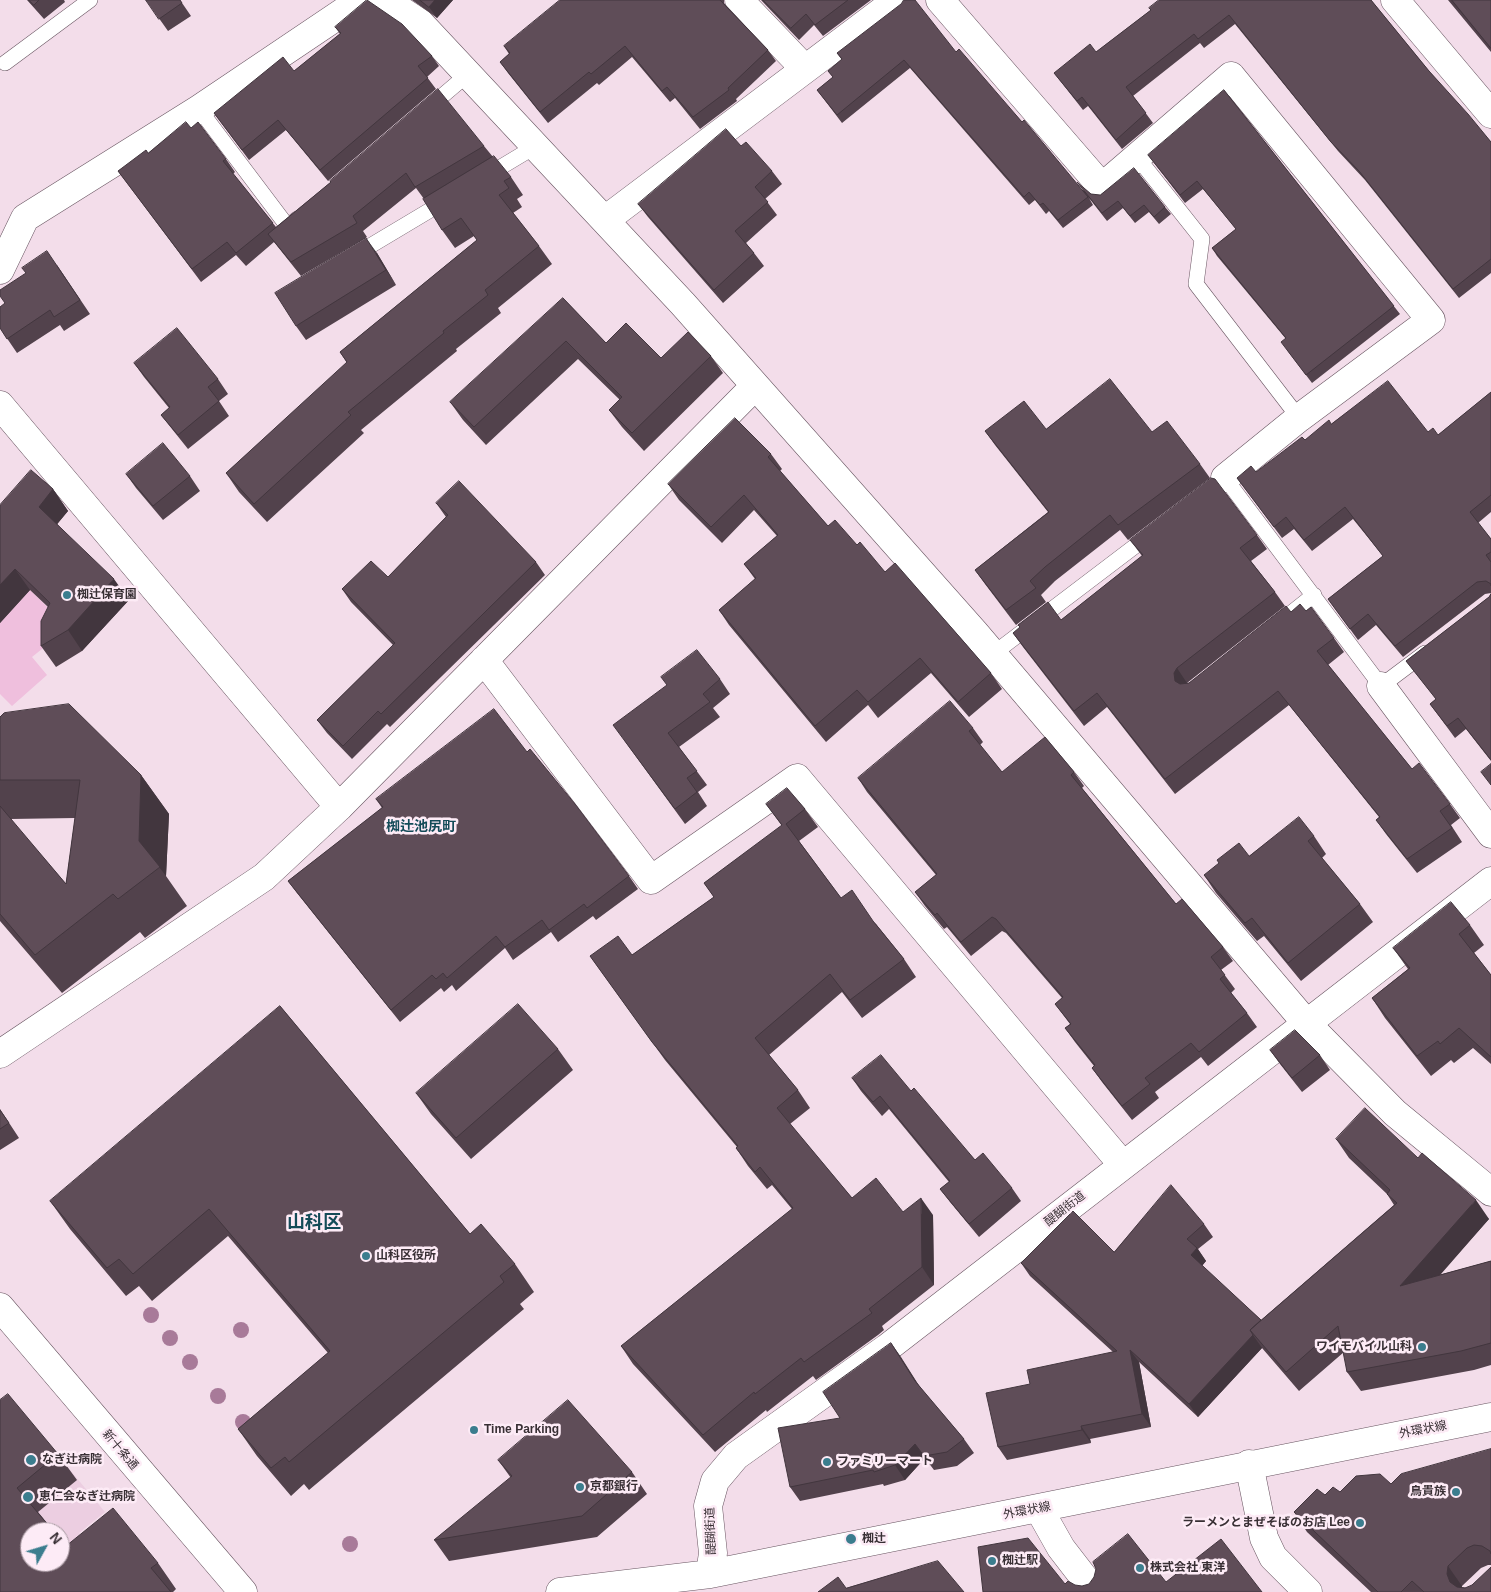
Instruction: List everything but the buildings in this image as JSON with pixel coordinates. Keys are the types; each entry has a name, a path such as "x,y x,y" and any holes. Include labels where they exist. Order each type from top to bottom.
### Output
{"street":[{"path":"0,270 25,218 199,109 361,0"},
{"path":"385,0 420,23 605,220 755,386 993,654 1307,1024 1394,1113 1491,1192"},
{"path":"739,0 806,69"},
{"path":"605,220 897,0"},
{"path":"940,0 1102,187 1231,76 1431,320 1299,418 1218,484"},
{"path":"1396,0 1491,114"},
{"path":"0,1054 264,877 339,807 755,386"},
{"path":"0,405 339,807"},
{"path":"484,660 651,880 797,778 1122,1164"},
{"path":"1381,686 1491,834"},
{"name":"醍醐街道","path":"710,1574 713,1553 708,1506 715,1481 736,1456 887,1348 1122,1164 1491,881"},
{"name":"新十条通","path":"0,1307 242,1592"},
{"name":"外環状線","path":"560,1592 710,1574 1039,1509 1248,1464 1491,1417"},
{"path":"1248,1464 1258,1518 1273,1557 1308,1592"},
{"path":"1039,1509 1061,1548 1095,1592"}],"lane":[{"path":"5,63 90,0"},
{"path":"416,119 468,74"},
{"path":"199,109 288,227 311,208"},
{"path":"345,261 536,146"},
{"path":"1137,157 1202,239 1196,284 1299,418"},
{"path":"1218,484 1314,595 1381,686 1436,644"},
{"path":"993,654 1163,525"},
{"path":"1276,624 1314,595"}],"shaded area":[{"path":"30,590 73,632 52,641 32,657 47,675 12,706 0,694 0,623"},
{"name":"なぎ辻病院","path":"11,1399 105,1512 79,1533 128,1592 0,1592"}],"place":[{"name":"椥辻保育園","path":"67,595"},
{"name":"山科区役所","path":"366,1256"},
{"name":"ワイモバイル山科","path":"1422,1347"},
{"name":"Time Parking","path":"474,1430"},
{"name":"なぎ辻病院","path":"31,1460"},
{"name":"ファミリーマート","path":"827,1462"},
{"name":"京都銀行","path":"580,1487"},
{"name":"鳥貴族","path":"1456,1492"},
{"name":"恵仁会なぎ辻病院","path":"28,1497"},
{"name":"ラーメンとまぜそばのお店 Lee","path":"1360,1523"},
{"name":"椥辻","path":"851,1539"},
{"name":"椥辻駅","path":"992,1561"},
{"name":"株式会社 東洋","path":"1140,1568"}],"district":[{"name":"椥辻池尻町","path":"421,827"},
{"name":"山科区","path":"314,1223"}]}
